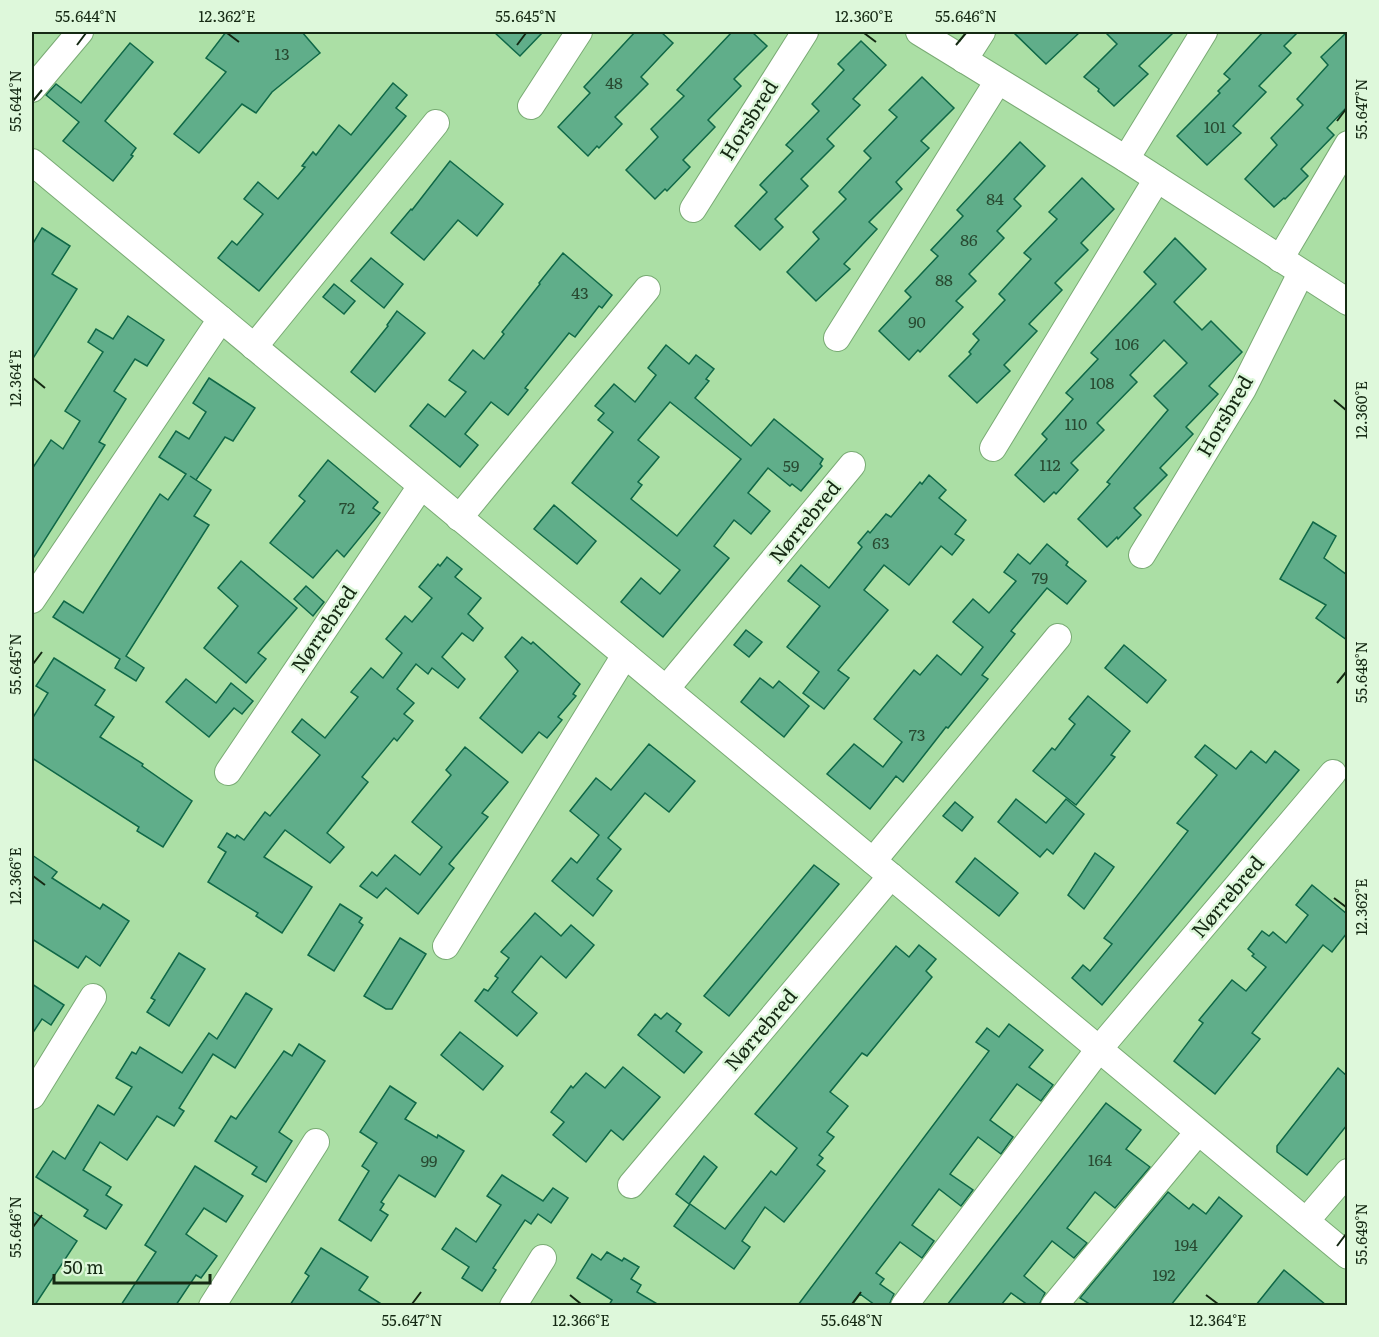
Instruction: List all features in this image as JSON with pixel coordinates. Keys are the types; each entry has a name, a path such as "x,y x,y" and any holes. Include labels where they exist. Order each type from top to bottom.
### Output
{"street":[{"path":"32,89 80,32"},
{"path":"531,106 579,32"},
{"name":"Horsbred","path":"693,209 804,32"},
{"path":"919,32 1126,159 1347,302"},
{"path":"964,60 982,32"},
{"path":"1126,159 1204,32"},
{"path":"837,338 998,81"},
{"path":"254,347 436,123"},
{"name":"Horsbred","path":"1142,555 1242,389 1290,266 1347,144"},
{"path":"32,162 1347,1256"},
{"path":"993,448 1157,179"},
{"path":"459,518 647,289"},
{"path":"32,600 221,319"},
{"name":"Nørrebred","path":"666,689 852,465"},
{"name":"Nørrebred","path":"228,772 421,486"},
{"name":"Nørrebred","path":"631,1185 882,869 1058,637"},
{"path":"446,946 625,655"},
{"name":"Nørrebred","path":"904,1305 1099,1049 1333,773"},
{"path":"32,1096 93,997"},
{"path":"1054,1305 1198,1132"},
{"path":"212,1305 316,1142"},
{"path":"1306,1221 1347,1172"},
{"path":"513,1305 543,1258"}],"building":[{"path":"226,32 302,32 320,53 272,92 256,113 242,104 199,153 174,134 226,72 206,58"},
{"path":"494,32 543,32 520,56"},
{"path":"635,32 661,32 673,43 641,77 648,84 615,117 622,124 588,156 558,127 590,93 584,87"},
{"path":"732,32 752,32 767,46 734,79 741,86 708,120 715,127 683,160 690,167 667,191 665,189 655,199 626,170 658,137 651,129 684,96 677,90"},
{"path":"1013,32 1080,32 1046,64"},
{"path":"1105,32 1174,32 1139,66 1148,74 1114,106 1084,77 1117,44"},
{"path":"1263,32 1298,32 1284,46 1291,53 1259,86 1266,92 1233,126 1241,133 1207,165 1177,136 1220,93 1218,91 1230,79 1224,74"},
{"path":"1347,32 1347,107 1327,128 1334,135 1301,169 1308,176 1274,207 1245,179 1277,145 1271,138 1303,105 1297,99 1328,65 1321,57"},
{"path":"861,41 886,65 853,99 860,105 827,139 834,146 801,179 808,186 775,219 783,227 760,250 735,226 767,192 760,185 793,151 786,145 819,111 812,104 844,70 838,64"},
{"path":"130,43 153,62 105,121 136,148 131,155 133,156 113,181 63,141 79,122 46,95 56,84 81,103"},
{"path":"922,77 954,108 921,141 929,148 896,182 902,189 869,222 877,229 844,264 850,269 816,301 787,272 819,239 813,232 846,199 839,192 871,158 864,151 897,117 889,110"},
{"path":"393,83 407,95 396,108 406,116 259,291 218,258 232,241 237,245 263,214 244,199 258,182 278,199 305,167 302,166 313,152 316,155 339,125 351,135"},
{"path":"1020,142 1045,166 1014,199 1021,206 997,231 1004,238 969,274 976,281 956,301 963,307 920,352 918,350 909,360 879,331 911,297 905,291 938,256 931,250 963,216 957,210"},
{"path":"450,161 503,204 477,236 458,220 424,260 391,233"},
{"path":"1082,178 1114,209 1081,243 1088,250 1055,283 1062,290 1029,324 1037,331 1004,365 1010,371 977,403 949,376 971,354 969,352 979,340 973,334 1005,300 999,294 1031,259 1024,253 1057,219 1049,212"},
{"path":"42,228 70,246 52,274 77,289 32,360 32,245"},
{"path":"1175,238 1206,269 1174,302 1202,330 1211,321 1242,352 1209,386 1218,394 1186,427 1193,434 1160,468 1167,475 1134,508 1141,515 1107,547 1078,519 1110,484 1107,482 1168,410 1154,396 1187,363 1164,340 1130,375 1137,382 1097,423 1104,430 1071,463 1078,470 1056,494 1054,492 1044,502 1015,475 1047,439 1042,434 1073,399 1066,393 1098,359 1091,353 1156,284 1144,272"},
{"path":"563,253 612,295 602,308 599,306 575,337 569,333 525,388 528,390 508,415 491,402 465,434 478,445 460,467 410,426 428,404 445,417 466,392 449,380 473,350 484,359"},
{"path":"371,258 403,284 384,308 351,281"},
{"path":"334,284 355,301 344,314 323,297"},
{"path":"397,311 425,333 375,392 351,372 388,326"},
{"path":"128,316 164,340 147,366 135,359 114,391 126,399 99,442 105,445 32,560 32,469 51,440 63,449 80,421 65,411 103,352 88,342 96,329 113,339"},
{"path":"666,345 689,364 696,355 714,369 706,379 709,381 695,398 751,446 774,419 823,459 820,464 822,466 801,491 792,484 790,486 768,468 748,493 770,511 751,534 734,520 714,546 729,558 663,637 621,602 641,578 660,594 680,570 572,483 613,432 598,420 604,413 595,406 614,384 635,402 656,375 648,368","holes":["670,402 741,459 677,536 631,499 642,485 638,482 659,457 638,440"]},
{"path":"209,378 255,408 233,441 225,437 196,480 211,490 194,516 209,525 126,656 144,668 136,681 115,668 120,659 53,617 64,601 83,613 160,494 168,500 186,474 159,457 176,431 189,439 206,412 193,403"},
{"path":"328,460 378,502 373,508 380,513 344,557 337,550 313,578 270,543 305,501 299,496"},
{"path":"929,475 946,490 939,498 966,520 955,534 964,540 952,555 941,546 909,585 884,565 864,590 888,610 838,670 849,678 824,709 803,693 819,672 787,647 820,606 788,581 801,565 829,588 862,547 858,543 868,531 870,533 886,514 891,517 920,482 922,484"},
{"path":"554,505 596,541 577,564 534,529"},
{"path":"1313,522 1336,536 1324,558 1347,575 1347,640 1316,618 1326,605 1280,579"},
{"path":"1047,544 1068,562 1066,565 1086,581 1067,604 1047,588 1011,631 1015,634 982,675 988,679 948,728 946,727 903,782 896,776 870,809 827,774 854,744 883,767 902,742 874,719 914,670 920,675 937,655 961,675 983,647 953,622 973,599 989,613 1016,581 1004,572 1018,554 1030,564"},
{"path":"447,557 462,569 455,577 481,598 468,614 483,628 473,641 462,633 442,657 465,679 458,688 432,668 428,674 416,664 397,689 414,703 404,714 413,721 397,741 394,738 362,777 368,782 327,833 344,847 330,863 285,830 264,857 312,887 282,933 256,916 258,913 208,882 226,852 218,847 227,833 235,838 237,835 244,840 265,812 270,816 320,755 292,732 302,719 325,738 358,697 351,692 371,668 383,678 402,653 386,639 405,616 412,622 432,598 419,587 438,564 440,566"},
{"path":"241,561 297,608 258,653 266,659 246,683 204,648 238,606 218,588"},
{"path":"306,586 324,602 313,616 294,599"},
{"path":"746,630 762,642 749,657 734,645"},
{"path":"522,637 531,644 533,642 580,684 573,694 576,696 558,717 562,720 547,738 539,732 522,753 480,718 518,671 505,657"},
{"path":"1124,645 1166,680 1147,703 1105,668"},
{"path":"54,658 105,690 95,705 114,717 100,737 143,764 142,766 192,801 163,847 137,831 139,827 32,758 32,719 48,693 36,686"},
{"path":"760,678 773,688 779,681 809,706 784,737 741,702"},
{"path":"186,679 216,703 231,683 253,701 242,714 234,708 209,737 166,702"},
{"path":"1088,696 1130,731 1111,755 1115,757 1076,805 1033,771 1052,748 1055,750 1075,724 1069,719"},
{"path":"649,744 695,781 669,812 645,793 608,838 621,849 597,879 612,891 593,916 552,881 571,858 577,863 599,835 570,811 596,778 611,790"},
{"path":"1205,745 1236,769 1251,751 1266,763 1275,751 1299,770 1102,1005 1072,978 1083,965 1090,971 1112,944 1104,938 1188,831 1177,823 1217,775 1195,757"},
{"path":"465,747 508,782 482,813 488,817 449,864 454,868 418,914 386,888 377,898 360,886 372,872 377,876 395,855 420,875 442,847 412,822 451,775 446,770"},
{"path":"1016,799 1046,823 1066,799 1084,814 1053,854 1047,849 1040,857 998,822"},
{"path":"955,802 973,817 962,831 943,816"},
{"path":"1095,853 1114,867 1084,909 1068,895"},
{"path":"32,855 57,872 52,878 100,909 103,904 129,921 100,966 86,956 78,968 32,939"},
{"path":"975,858 1018,893 999,916 956,882"},
{"path":"814,865 839,884 729,1016 704,996"},
{"path":"1312,885 1347,914 1347,933 1332,952 1323,945 1252,1033 1260,1039 1215,1094 1174,1061 1203,1023 1199,1020 1232,980 1246,991 1266,967 1252,956 1254,954 1248,949 1262,931 1269,936 1273,932 1286,943 1308,915 1296,905"},
{"path":"340,904 362,918 359,922 363,925 334,971 308,955"},
{"path":"535,913 561,936 571,925 594,945 566,978 541,956 512,992 537,1013 517,1036 475,1001 484,989 488,991 498,978 495,976 509,958 501,952"},
{"path":"400,938 426,954 392,1009 386,1009 364,996"},
{"path":"919,945 936,959 926,971 932,977 867,1056 862,1053 830,1092 848,1106 827,1132 834,1137 819,1155 823,1158 817,1165 825,1171 784,1222 765,1207 742,1241 750,1247 734,1269 674,1226 690,1204 725,1229 771,1171 776,1175 797,1148 755,1114 896,946 909,957"},
{"path":"179,953 205,969 169,1026 147,1012 155,1000 151,998"},
{"path":"32,984 64,1005 51,1025 42,1019 32,1034"},
{"path":"246,993 272,1009 235,1068 213,1054 179,1108 184,1111 174,1126 157,1116 127,1160 100,1142 83,1170 111,1187 106,1195 122,1205 106,1229 84,1216 88,1210 36,1177 53,1151 65,1159 98,1105 114,1115 132,1087 116,1078 132,1052 136,1054 140,1047 182,1073 209,1033 217,1039"},
{"path":"667,1013 681,1024 676,1031 702,1052 684,1073 638,1035 655,1014 661,1019"},
{"path":"1009,1024 1043,1050 1029,1067 1053,1085 1041,1101 1017,1084 990,1120 1013,1137 1001,1154 978,1137 950,1174 973,1190 961,1206 939,1189 912,1225 934,1241 922,1258 900,1242 876,1273 884,1279 880,1284 894,1294 889,1305 875,1305 860,1294 852,1305 798,1305 989,1051 976,1042 987,1028 999,1037"},
{"path":"460,1032 503,1066 483,1090 441,1055"},
{"path":"299,1044 325,1061 279,1132 292,1141 266,1182 252,1174 257,1167 215,1141 231,1116 236,1119 284,1051 292,1056"},
{"path":"623,1067 660,1097 623,1140 611,1130 586,1162 553,1135 564,1122 551,1112 571,1086 573,1088 586,1073 605,1088"},
{"path":"1338,1068 1347,1076 1347,1125 1307,1175 1277,1152 1277,1146"},
{"path":"390,1086 416,1103 405,1119 464,1151 435,1197 399,1175 381,1202 384,1204 380,1210 388,1215 371,1241 339,1220 369,1171 362,1166 377,1143 360,1132"},
{"path":"1106,1103 1141,1130 1126,1149 1150,1167 1115,1208 1095,1192 1067,1228 1087,1243 1074,1258 1052,1241 1024,1276 1045,1293 1039,1305 1028,1305 1011,1293 1001,1305 947,1305"},
{"path":"704,1156 717,1167 689,1204 676,1194"},
{"path":"195,1166 243,1196 226,1222 204,1208 186,1234 217,1256 201,1278 196,1275 176,1305 121,1305 156,1252 145,1245"},
{"path":"502,1175 543,1201 553,1188 568,1198 551,1223 538,1214 531,1224 525,1220 493,1268 496,1270 482,1291 462,1278 469,1267 442,1249 456,1228 476,1242 501,1205 487,1196"},
{"path":"1168,1192 1189,1209 1193,1204 1206,1214 1219,1197 1242,1216 1171,1305 1091,1305 1080,1298"},
{"path":"32,1211 77,1241 35,1305 32,1305"},
{"path":"321,1248 368,1277 359,1290 383,1305 290,1305 309,1276 305,1273"},
{"path":"607,1252 639,1267 631,1279 641,1285 637,1292 659,1305 609,1305 612,1300 577,1278 592,1254 601,1260"},
{"path":"1284,1270 1326,1305 1256,1305"}]}
